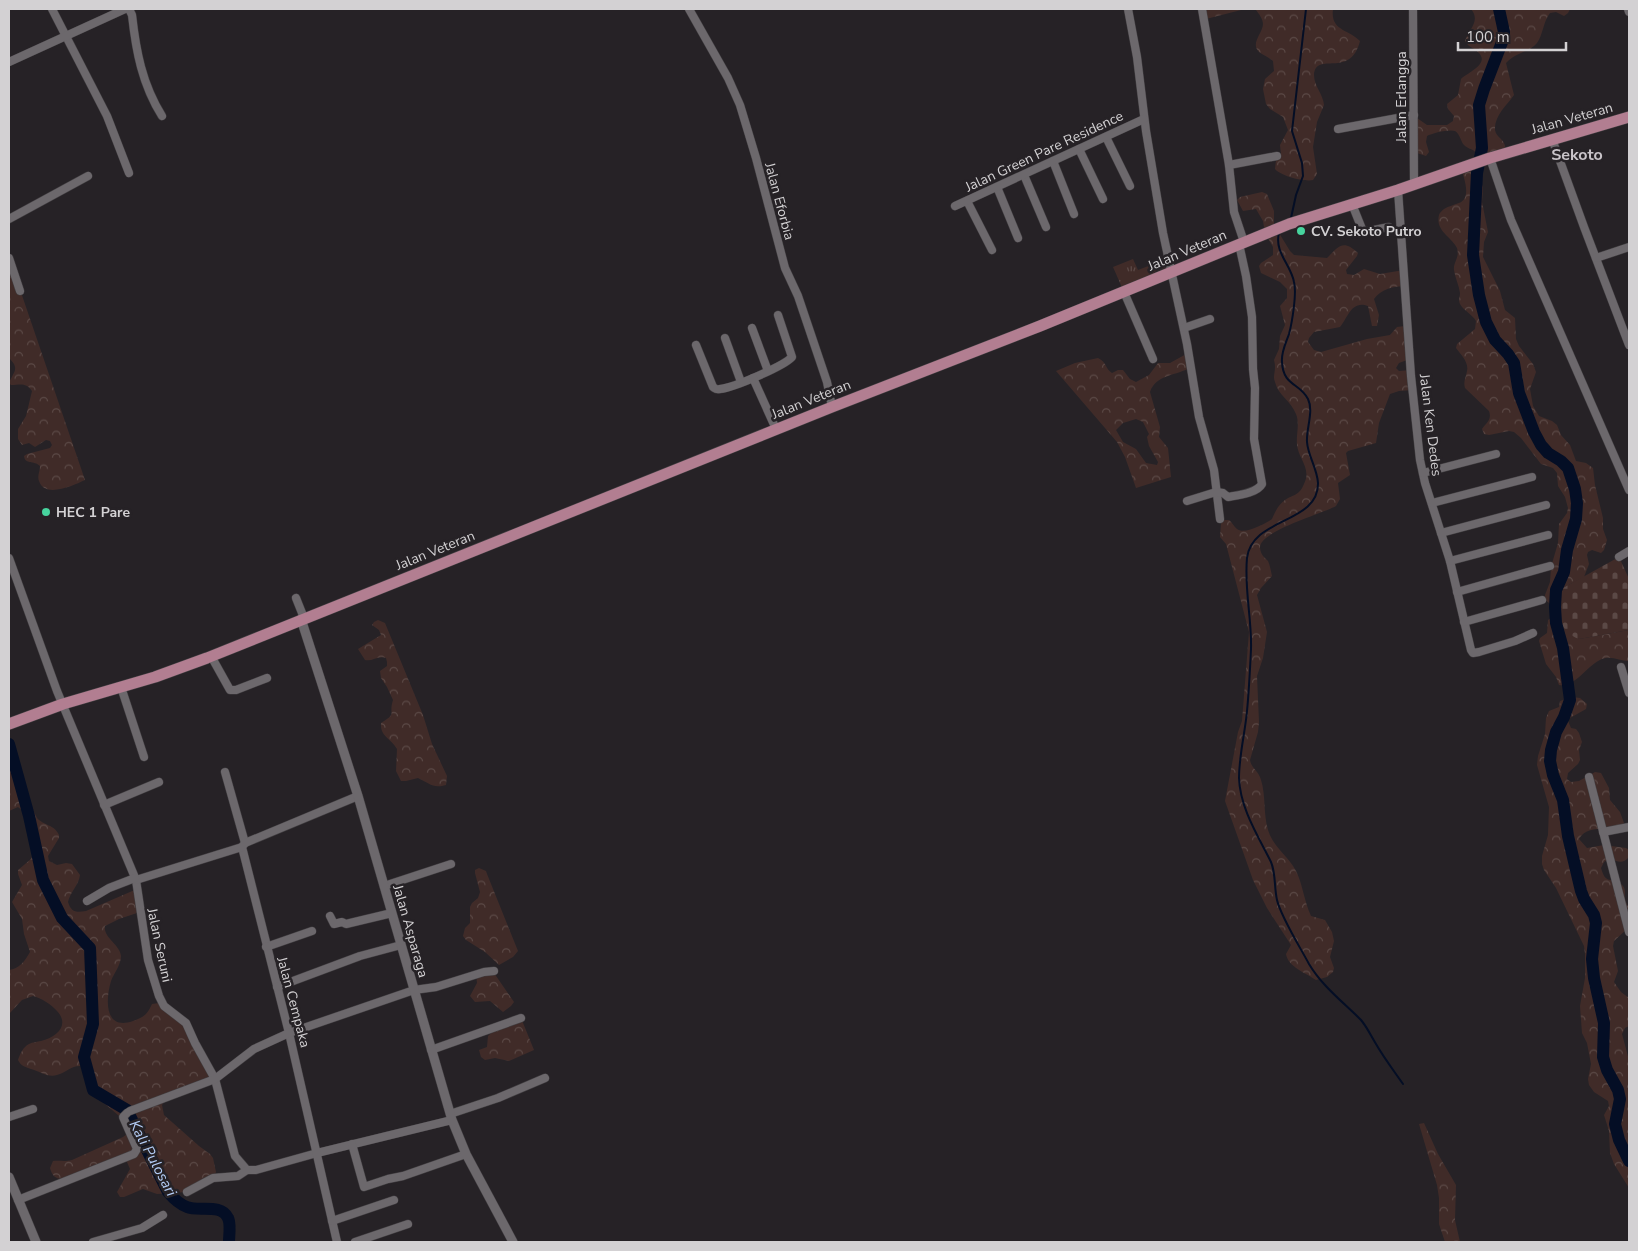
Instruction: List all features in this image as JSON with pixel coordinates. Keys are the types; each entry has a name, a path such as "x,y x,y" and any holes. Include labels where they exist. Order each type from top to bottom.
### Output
{"main road":[{"name":"Jalan Veteran","path":"9,724 63,704 155,677 211,656 832,406 1040,326 1285,226 1482,161 1629,117"}],"street":[{"path":"52,9 107,116 129,173"},
{"path":"9,62 127,9 132,15 139,64 153,101 162,116"},
{"name":"Jalan Eforbia","path":"689,9 728,78 740,105 756,158 784,268 798,296 827,382 832,406"},
{"path":"1128,9 1138,66 1144,119 1199,417 1210,454 1220,519"},
{"path":"1186,501 1216,492 1223,492 1228,497 1255,490 1261,487 1262,484 1254,439 1256,388 1251,312 1241,243 1234,212 1229,165 1202,9"},
{"name":"Jalan Erlangga","path":"1412,9 1414,184"},
{"path":"1338,129 1414,115"},
{"name":"Jalan Green Pare Residence","path":"955,206 1144,119"},
{"path":"1106,137 1130,186"},
{"path":"1552,139 1629,344"},
{"path":"1079,149 1103,199"},
{"path":"1229,165 1277,156"},
{"path":"1053,161 1074,214"},
{"path":"1482,161 1511,220 1629,490"},
{"path":"1024,175 1046,227"},
{"path":"9,219 88,176"},
{"path":"997,187 1018,238"},
{"name":"Jalan Ken Dedes","path":"1398,190 1412,376 1422,473 1450,561 1471,650 1473,653 1516,641 1533,633"},
{"path":"967,201 992,250"},
{"path":"1352,204 1364,232 1389,227"},
{"path":"1596,258 1629,247"},
{"path":"9,258 20,291"},
{"path":"1124,292 1153,359"},
{"path":"696,345 713,387 717,390 752,378 787,361 792,356 778,315"},
{"path":"1184,328 1210,319"},
{"path":"752,328 768,371"},
{"path":"725,338 741,382"},
{"path":"752,378 776,429"},
{"path":"1422,473 1496,454"},
{"path":"1432,503 1532,477"},
{"path":"1441,533 1546,505"},
{"path":"1450,561 1548,535"},
{"path":"1619,558 1629,551"},
{"name":"Jalan Seruni","path":"9,558 63,704 136,879 148,960 159,996 164,1006 186,1023 194,1043 215,1079 235,1156 247,1170"},
{"path":"1457,592 1550,566"},
{"path":"296,598 302,619"},
{"path":"1464,622 1542,600"},
{"name":"Jalan Asparaga","path":"302,619 358,796 451,1117 466,1154 514,1242"},
{"path":"211,656 228,688 232,691 267,678"},
{"path":"1621,667 1629,692"},
{"path":"120,687 144,757"},
{"name":"Jalan Cempaka","path":"225,772 244,845 266,947 289,1033 337,1242"},
{"path":"1589,777 1629,932"},
{"path":"104,805 159,782"},
{"path":"87,901 110,888 244,845 358,796"},
{"path":"1604,832 1629,827"},
{"path":"384,886 451,864"},
{"path":"330,916 334,924 342,922 346,924 392,913"},
{"path":"266,947 312,931"},
{"path":"277,987 360,956 401,945"},
{"path":"18,1200 134,1154 137,1149 123,1117 128,1112 215,1079 254,1049 289,1033 414,990 494,971"},
{"path":"431,1050 521,1018"},
{"path":"187,1192 216,1177 238,1176 247,1170 256,1170 451,1117 545,1078"},
{"path":"9,1117 33,1109"},
{"path":"352,1144 364,1187 466,1154"},
{"path":"9,1178 36,1242"},
{"path":"332,1221 394,1200"},
{"path":"93,1242 142,1228 163,1216"},
{"path":"355,1242 408,1224"}],"green space":[{"path":"1203,9 1245,9 1206,19"},
{"path":"1253,9 1333,9 1334,22 1337,26 1360,41 1355,53 1349,59 1321,65 1316,68 1314,79 1324,105 1317,122 1313,147 1317,174 1313,180 1293,178 1275,169 1276,160 1281,154 1280,145 1288,130 1283,117 1270,109 1266,104 1263,89 1265,79 1274,71 1273,61 1257,49 1256,42 1263,24 1260,15"},
{"path":"1471,9 1570,9 1564,16 1556,12 1550,13 1537,43 1514,56 1506,63 1514,95 1499,115 1495,125 1496,133 1503,141 1505,150 1481,161 1479,178 1483,187 1482,202 1488,232 1484,242 1483,257 1500,291 1505,310 1515,318 1516,339 1519,346 1533,364 1536,372 1530,389 1533,406 1539,416 1557,425 1561,435 1570,445 1576,461 1586,463 1593,468 1603,518 1603,529 1607,540 1601,553 1592,550 1588,552 1589,564 1584,577 1563,588 1557,599 1550,604 1545,599 1545,595 1550,582 1551,567 1558,543 1559,524 1567,513 1568,508 1565,497 1558,486 1557,473 1553,468 1541,464 1514,432 1484,434 1482,429 1487,423 1490,414 1465,388 1467,365 1456,348 1457,344 1475,329 1476,321 1459,303 1460,293 1454,270 1458,255 1457,248 1442,230 1438,221 1440,212 1459,203 1465,197 1466,187 1461,168 1479,158 1474,150 1464,145 1455,131 1427,136 1426,142 1429,152 1426,156 1414,152 1417,118 1427,125 1447,125 1453,121 1454,116 1448,109 1447,104 1458,95 1461,79 1477,68 1482,60 1478,52 1465,41 1475,21 1474,13"},
{"path":"1262,192 1267,194 1274,211 1274,229 1279,233 1294,255 1327,258 1338,247 1345,245 1358,253 1346,270 1347,274 1354,275 1364,269 1380,274 1404,270 1405,286 1388,289 1374,299 1379,315 1377,326 1372,326 1368,306 1358,305 1351,311 1340,327 1314,332 1308,342 1314,350 1321,352 1367,339 1390,335 1397,327 1405,326 1407,360 1399,363 1396,368 1399,371 1411,370 1413,390 1390,394 1379,423 1376,443 1346,453 1350,475 1338,483 1340,499 1336,506 1269,535 1262,542 1260,548 1269,563 1272,576 1257,595 1267,632 1263,658 1257,676 1258,732 1250,760 1261,780 1264,792 1266,824 1270,836 1296,871 1311,916 1325,920 1332,932 1334,941 1330,957 1334,968 1333,972 1327,977 1316,980 1298,969 1287,959 1286,954 1291,945 1267,908 1253,880 1225,801 1238,732 1242,721 1249,632 1226,544 1220,537 1221,523 1224,520 1229,520 1237,529 1244,531 1269,521 1283,502 1300,491 1306,478 1306,468 1298,449 1298,422 1296,414 1279,391 1274,379 1274,360 1285,325 1280,306 1287,298 1287,289 1280,282 1261,273 1259,266 1273,255 1273,247 1265,233 1263,221 1256,209 1243,211 1237,200 1240,197"},
{"path":"1169,258 1170,266 1154,272 1157,279 1124,292 1113,267 1133,259 1138,270"},
{"path":"12,266 85,480 60,489 47,489 42,486 38,479 40,466 26,461 24,456 50,448 52,445 50,441 46,440 35,447 29,443 22,445 18,439 18,429 26,416 32,391 25,385 11,385 9,383 15,368 9,358 9,267"},
{"path":"1188,353 1191,367 1157,382 1150,392 1160,427 1159,437 1168,448 1171,477 1136,488 1125,457 1117,442 1056,371 1075,363 1098,358 1103,361 1112,373 1123,370 1130,379 1136,382 1149,375 1158,363 1170,363","holes":["1136,419 1143,422 1149,434 1147,437 1149,446 1158,462 1157,465 1146,463 1136,449 1123,442 1116,430 1123,423"]},
{"path":"1619,557 1629,579 1629,630 1579,639 1572,636 1566,631 1559,618 1558,603 1563,588"},
{"path":"1558,616 1564,628 1579,639 1629,630 1629,661 1612,658 1602,659 1576,680 1565,685 1559,685 1556,677 1546,664 1539,641 1547,633 1548,620"},
{"path":"378,620 385,623 423,715 432,744 447,776 446,785 434,786 418,778 401,781 396,771 397,749 381,728 381,723 392,713 393,700 381,678 380,671 387,666 386,658 380,657 365,660 358,649 381,635 379,630 372,625"},
{"path":"1572,697 1580,698 1587,704 1586,709 1568,721 1571,728 1576,729 1579,733 1582,742 1579,750 1580,760 1568,773 1567,779 1571,782 1579,781 1595,772 1601,773 1609,788 1610,800 1620,812 1624,823 1622,827 1617,828 1593,829 1583,834 1579,839 1587,848 1604,845 1629,850 1629,857 1624,861 1620,862 1609,859 1604,862 1601,868 1607,879 1621,884 1624,888 1625,899 1629,908 1629,927 1614,941 1613,946 1618,971 1614,982 1621,992 1629,998 1629,1026 1625,1028 1622,1034 1629,1060 1629,1188 1614,1164 1610,1153 1609,1131 1604,1115 1609,1106 1608,1101 1594,1092 1589,1085 1588,1079 1591,1064 1587,1043 1582,1033 1580,1006 1585,978 1584,946 1556,888 1542,864 1542,856 1548,835 1549,807 1537,765 1538,756 1545,734 1546,718 1549,711 1559,707 1560,701"},
{"path":"9,744 20,784 37,818 52,827 59,835 48,856 49,861 57,865 72,864 80,875 68,902 72,910 77,912 86,911 137,889 140,912 105,926 107,934 118,948 121,956 109,989 108,1005 112,1018 117,1022 124,1023 133,1021 145,1015 152,1004 159,1003 181,1019 215,1079 167,1098 162,1105 164,1115 213,1158 216,1172 213,1178 187,1192 157,1194 143,1189 120,1197 117,1192 130,1169 127,1162 118,1156 62,1179 53,1175 50,1168 53,1161 72,1160 127,1134 125,1121 104,1103 93,1090 87,1067 78,1066 50,1076 25,1067 18,1060 27,1045 52,1037 57,1033 62,1026 62,1021 61,1016 52,1006 33,996 22,1000 9,1014 9,970 21,964 30,952 24,934 22,919 12,902 22,885 18,870 31,859 36,847 29,816 18,807 9,811"},
{"path":"479,868 486,871 518,951 513,957 499,965 463,936 465,928 470,923 470,907 478,898 480,892 475,873 475,870"},
{"path":"494,973 514,1002 503,1012 490,1001 475,1002 470,996 477,983 476,974"},
{"path":"521,1018 534,1050 509,1061 495,1058 485,1060 481,1057 479,1050 487,1047 488,1036 495,1029"},
{"path":"1424,1123 1438,1154 1456,1185 1455,1220 1460,1242 1445,1242 1439,1224 1437,1185 1419,1124"}],"waterway":[{"path":"1291,218 1296,195 1303,176 1302,163 1292,131 1306,9"},
{"path":"1499,9 1504,37 1479,105 1482,148 1477,173 1473,255 1479,295 1486,322 1495,340 1514,363 1519,393 1534,432 1548,453 1568,468 1575,489 1577,503 1576,519 1567,550 1564,572 1556,590 1555,607 1556,623 1563,648 1570,700 1556,732 1550,761 1553,775 1563,800 1568,836 1581,891 1594,915 1596,923 1592,959 1594,978 1604,1023 1603,1057 1607,1070 1618,1090 1620,1099 1615,1124 1619,1140 1629,1161"},
{"path":"1279,233 1279,246 1295,287 1295,300 1289,334 1282,355 1283,370 1285,376 1305,394 1310,404 1307,442 1318,483 1315,496 1308,506 1260,535 1252,545 1247,558 1246,570 1251,649 1247,711 1239,770 1240,789 1250,822 1271,862 1274,871 1277,900 1291,932 1314,972 1326,987 1361,1020 1403,1084"},
{"name":"Kali Pulosari","path":"9,744 29,816 43,880 62,918 90,948 93,1024 84,1057 93,1090 127,1110 168,1192 174,1199 187,1207 215,1209 225,1213 229,1223 229,1242"}],"place":[{"name":"CV. Sekoto Putro","path":"1301,231"},
{"name":"HEC 1 Pare","path":"46,512"}],"district":[{"name":"Sekoto","path":"1577,154"}]}
